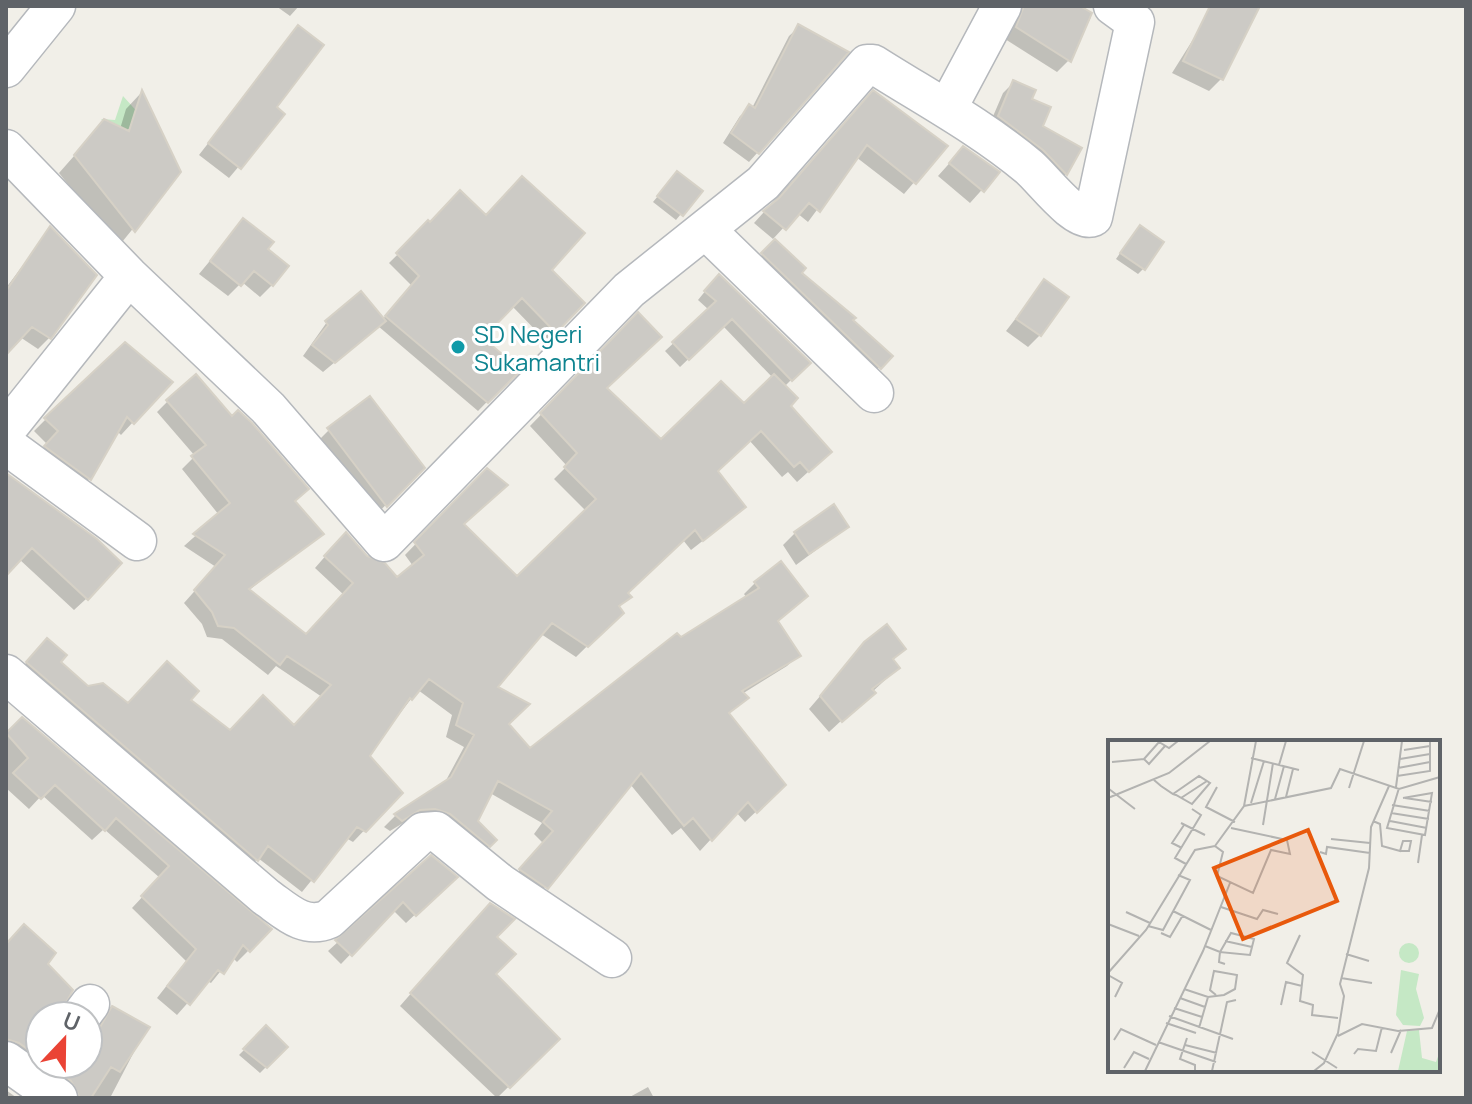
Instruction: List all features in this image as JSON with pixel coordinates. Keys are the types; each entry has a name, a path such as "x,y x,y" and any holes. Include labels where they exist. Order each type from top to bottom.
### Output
{"street":[{"path":"6,68 56,6"},
{"path":"947,109 1002,6"},
{"path":"6,149 129,276 268,408 384,542 629,290 707,231 763,183 867,64 873,64 947,109 1014,154 1078,216 1089,220 1096,212 1135,22 1113,6"},
{"path":"707,231 874,393"},
{"path":"6,430 129,276"},
{"path":"6,445 137,541"},
{"path":"6,674 266,897 302,921 312,924 329,919 423,832 430,830 442,834 500,883 612,958"}],"green space":[{"path":"123,96 158,135 139,156 101,119 115,120"}],"building":[{"path":"1024,6 1080,6 1092,13 1071,62 1016,27"},
{"path":"1210,6 1260,6 1223,80 1183,61"},
{"path":"798,24 849,52 759,154 731,133 749,104 755,108"},
{"path":"298,25 324,45 277,107 285,114 241,169 208,143"},
{"path":"1013,80 1036,90 1032,99 1051,107 1043,126 1082,148 1067,175 1043,150 998,116"},
{"path":"142,90 181,172 135,232 74,155 104,119 129,131"},
{"path":"873,90 948,146 916,184 867,145 820,212 809,203 786,230 763,211 779,198"},
{"path":"963,146 1000,172 984,192 949,163"},
{"path":"677,171 703,191 683,216 657,196"},
{"path":"522,176 585,233 552,270 585,303 556,333 522,298 483,338 521,370 488,403 385,316 419,276 396,253 428,220 430,222 460,190 486,215"},
{"path":"243,218 274,242 268,249 289,266 273,286 254,271 241,286 210,261"},
{"path":"1140,225 1164,242 1145,270 1120,253"},
{"path":"50,226 97,275 51,339 32,327 6,355 6,291"},
{"path":"775,239 806,268 802,273 856,318 853,320 893,356 881,369 761,253"},
{"path":"719,274 811,363 792,381 732,319 689,360 672,342 716,301 704,291"},
{"path":"1044,279 1069,297 1041,336 1016,319"},
{"path":"361,291 386,321 335,363 312,345 328,325 325,321"},
{"path":"638,312 662,337 607,388 661,439 721,381 744,403 774,374 798,398 791,406 832,452 809,472 800,462 794,467 761,431 718,471 746,507 703,541 695,530 628,593 632,597 619,606 624,613 588,647 552,623 498,687 530,704 509,724 530,748 677,633 681,637 759,588 754,582 781,561 808,596 778,621 801,656 742,691 749,698 729,713 786,785 757,813 748,802 712,841 693,818 684,826 641,773 548,889 519,869 553,831 543,822 552,811 498,781 478,821 497,840 490,847 450,814 435,809 420,810 402,821 394,814 451,777 474,735 456,725 463,703 429,679 412,700 410,698 370,756 403,793 366,832 357,827 314,882 268,846 258,861 26,662 47,638 67,655 61,662 88,686 103,683 128,703 167,661 199,691 191,700 230,730 263,695 294,725 331,685 287,656 280,665 234,628 218,626 212,612 194,590 225,555 193,534 230,503 191,456 206,445 166,400 196,374 232,416 238,410 252,423 309,489 295,501 324,534 249,589 306,634 353,583 324,556 346,532 367,556 385,563 397,577 424,555 414,542 487,468 508,485 464,524 517,576 596,499 564,467 577,453 540,413"},
{"path":"125,342 173,382 134,424 127,417 91,480 44,446 58,431 44,418"},
{"path":"370,396 425,468 387,507 327,428"},
{"path":"6,473 97,539 122,563 88,600 32,548 6,576"},
{"path":"834,504 849,527 809,554 794,532"},
{"path":"887,624 906,649 893,659 900,668 872,689 876,693 842,722 820,696 864,642"},
{"path":"22,717 272,929 250,952 243,945 224,974 218,970 190,1005 167,986 196,949 141,896 169,866 116,818 105,831 55,785 41,799 13,773 28,758 6,733"},
{"path":"431,855 458,877 416,916 403,902 352,956 335,940"},
{"path":"490,903 515,919 497,937 516,954 496,974 560,1039 510,1088 410,993"},
{"path":"24,924 56,953 48,964 73,990 68,1000 24,1000 24,1047 6,1039 6,944"},
{"path":"112,1006 150,1027 120,1072 111,1067 104,1078 104,1020"},
{"path":"266,1025 288,1047 267,1068 243,1049"},
{"path":"103,1080 91,1098 80,1098 71,1081"}],"place":[{"name":"SD Negeri Sukamantri","path":"458,347"}]}
